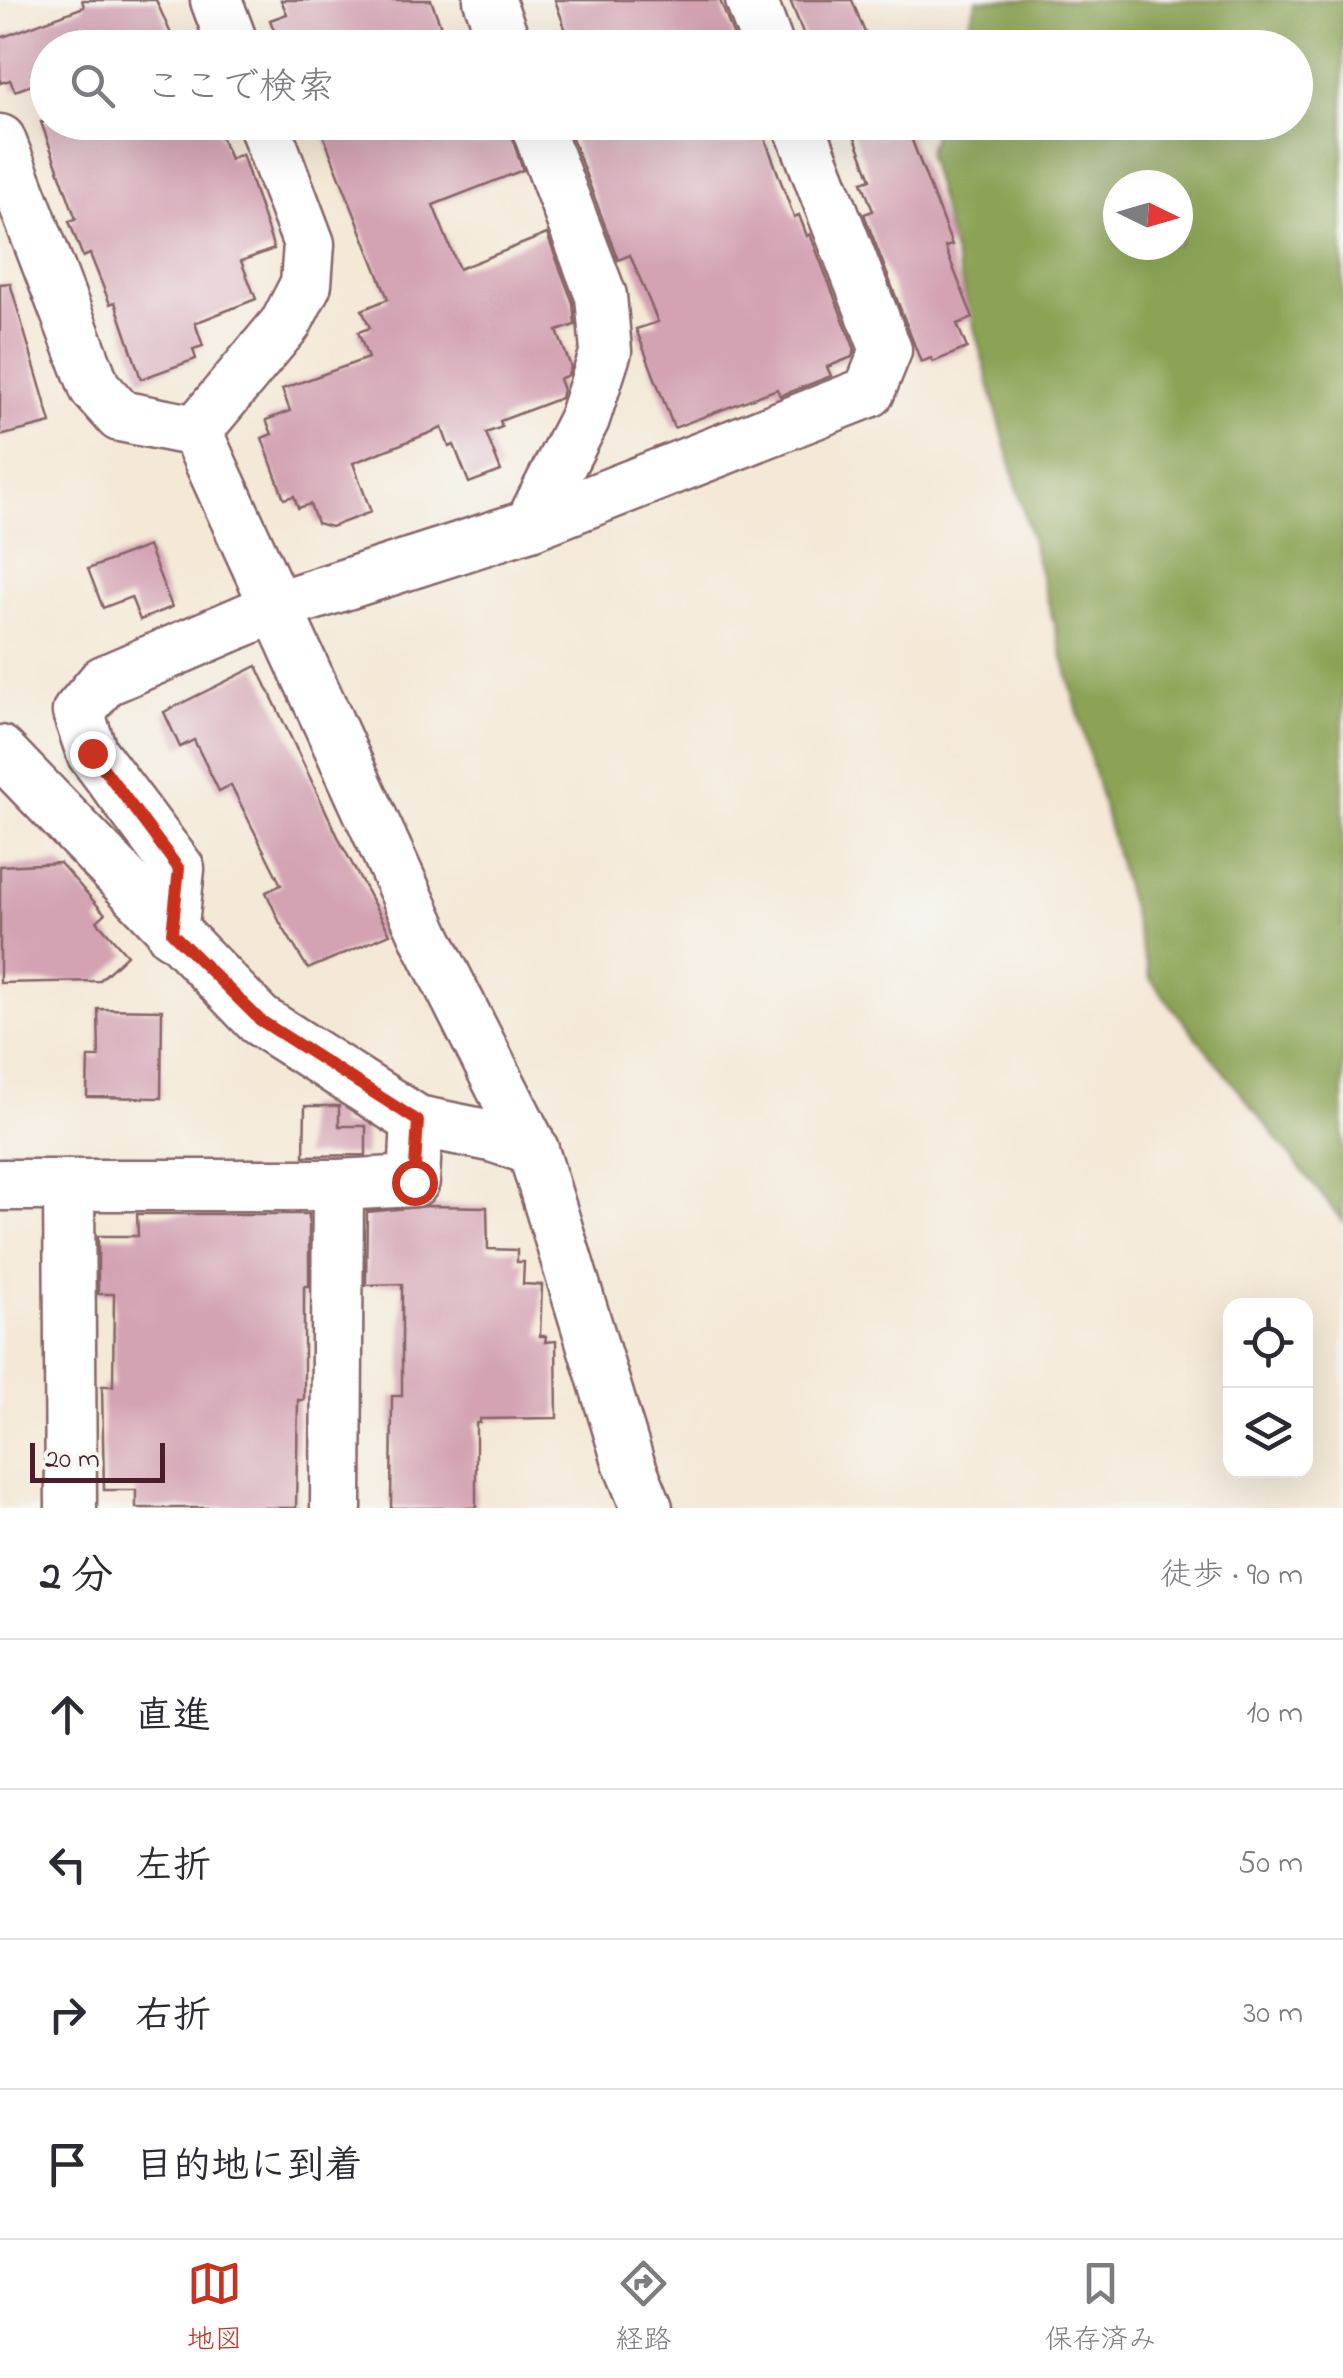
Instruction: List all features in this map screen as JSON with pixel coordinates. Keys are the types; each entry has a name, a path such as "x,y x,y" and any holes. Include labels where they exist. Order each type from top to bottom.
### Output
{"street":[{"path":"216,0 227,30"},
{"path":"488,0 500,30"},
{"path":"751,0 762,30"},
{"path":"0,140 95,388 120,416 196,431"},
{"path":"196,431 286,324 306,284 309,244 269,140"},
{"path":"530,525 584,419 606,351 601,296 542,140"},
{"path":"172,933 179,869 92,753 78,712 104,681 278,606 530,525 869,392 886,350 805,140"},
{"path":"196,431 428,942 533,1150 629,1464 647,1508"},
{"path":"0,751 260,1020 418,1121 490,1136 533,1150"},
{"path":"0,1185 414,1182 418,1121"},
{"path":"336,1508 338,1184"},
{"path":"68,1185 71,1508"}],"green space":[{"path":"977,0 1343,0 1343,1222 1150,979 927,154 932,140 1313,140 1313,30 967,30"}],"building":[{"path":"82,0 156,0 169,30 30,30 30,86 15,91 10,80 0,83 0,38 84,7"},
{"path":"281,0 431,0 442,30 274,30 270,20 287,14"},
{"path":"555,0 720,0 731,30 566,30"},
{"path":"790,0 852,0 864,30 802,30"},
{"path":"47,140 222,140 230,159 242,154 274,249 241,261 256,299 195,323 203,346 193,349 196,359 141,379 115,302 110,304 90,254 83,257 69,221 76,219"},
{"path":"325,140 513,140 523,170 433,205 459,269 547,234 573,303 575,325 557,331 571,367 568,375 559,379 561,398 500,421 502,427 486,433 501,471 469,483 454,445 449,447 442,428 353,463 371,512 331,527 317,523 310,504 298,508 294,496 284,499 262,438 272,434 266,420 290,411 282,389 368,358 358,332 370,328 362,310 388,299"},
{"path":"573,140 766,140 794,217 799,215 807,236 810,234 855,350 852,357 827,367 831,376 780,396 777,389 674,428 636,329 658,322 630,255 618,260"},
{"path":"856,140 912,140 952,245 945,247 973,318 957,324 967,348 933,362 931,358 921,362 864,214 873,211 862,182 871,179"},
{"path":"10,283 51,423 0,436 0,284"},
{"path":"148,546 172,607 140,620 131,597 103,608 88,569"},
{"path":"257,666 342,845 390,934 308,969 266,892 281,885 231,785 219,791 194,740 180,747 164,712"},
{"path":"60,863 105,914 97,921 127,955 99,981 0,983 0,866"},
{"path":"98,1009 162,1010 161,1098 87,1097 88,1057 99,1057"},
{"path":"305,1106 339,1106 339,1126 366,1126 366,1155 304,1156"},
{"path":"427,1206 487,1207 488,1249 517,1250 517,1262 524,1262 523,1284 542,1285 540,1336 546,1336 545,1342 556,1341 557,1418 480,1419 476,1423 476,1508 391,1508 392,1396 402,1396 402,1284 366,1285 367,1212"},
{"path":"137,1214 309,1214 309,1286 304,1286 304,1400 298,1400 296,1508 136,1508 136,1490 104,1490 102,1386 113,1386 114,1294 98,1294 98,1236 138,1236"}],"route":[{"path":"92,753 179,869 172,933 260,1020 418,1121 414,1182"}]}
